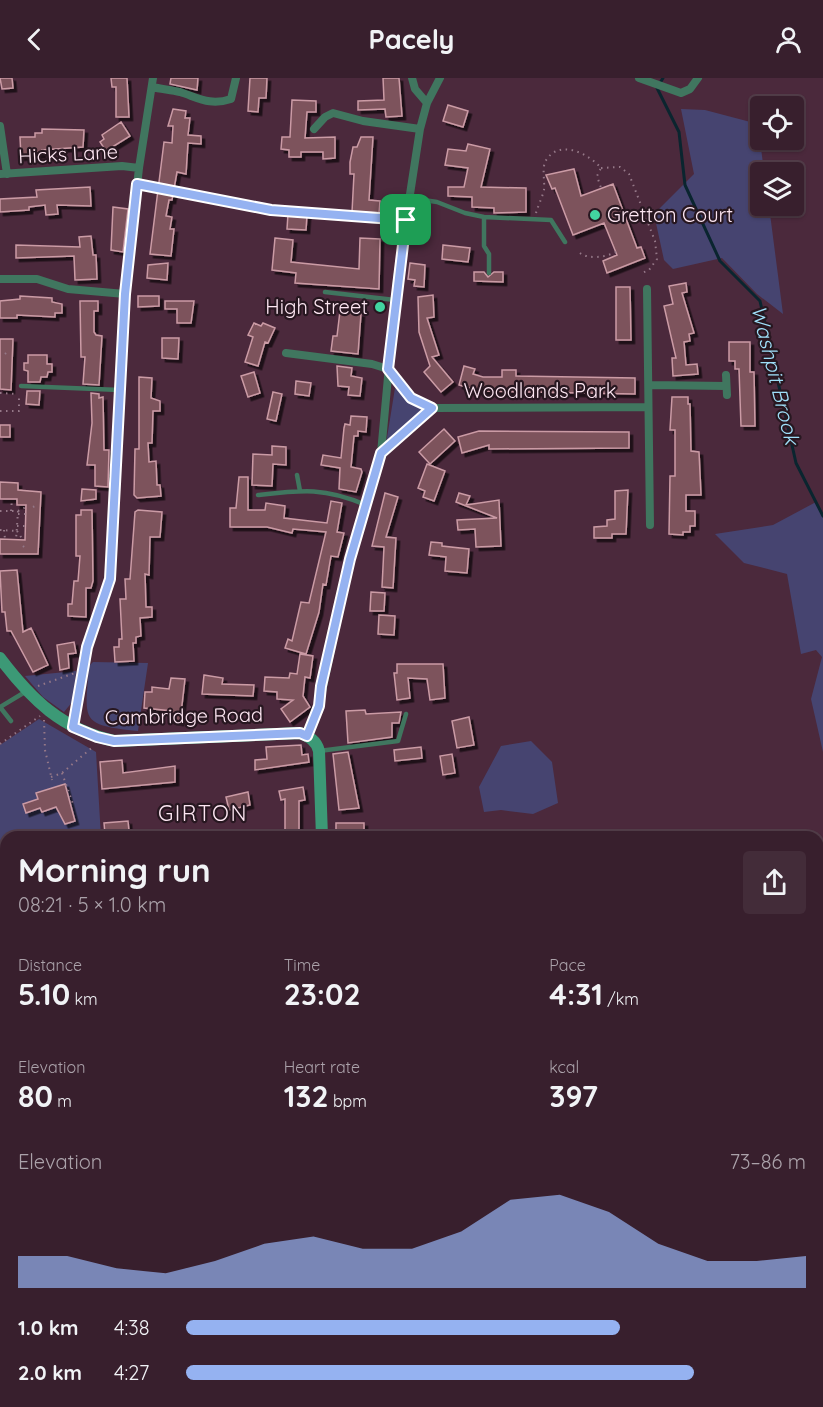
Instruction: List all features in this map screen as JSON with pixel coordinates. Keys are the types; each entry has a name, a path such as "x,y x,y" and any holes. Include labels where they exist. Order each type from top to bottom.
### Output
{"street":[{"path":"73,727 87,647 110,579 125,294 139,168 152,83 199,100 219,103 231,99 236,78"},
{"path":"412,78 415,89 427,103"},
{"path":"322,831 319,751 315,741 307,736 319,706 321,686 350,559 381,453 395,300 420,129 427,103 440,78"},
{"path":"639,78 681,93 690,89 698,78"},
{"path":"314,129 325,117 333,113 363,121 420,129"},
{"path":"0,126 4,174"},
{"name":"Hicks Lane","path":"4,174 122,166 139,168"},
{"path":"0,279 37,279 68,289 125,294"},
{"path":"647,289 650,525"},
{"path":"286,353 372,364 388,369 411,398 432,408 381,453"},
{"path":"649,385 726,390 726,375"},
{"name":"Woodlands Park","path":"432,408 648,407"},
{"name":"Cambridge Road","path":"0,658 29,690 73,727 97,737 114,741 300,733 307,736"}],"lane":[{"path":"410,198 436,202 465,213 484,217 551,220 565,242"},
{"path":"484,217 484,246 489,254 489,273"},
{"path":"325,292 395,300"},
{"path":"21,386 121,390"},
{"path":"297,476 300,490"},
{"path":"258,495 300,490 339,493 366,505"},
{"path":"11,721 0,707 29,690"},
{"path":"319,751 399,741 406,714"}],"path":[{"path":"533,220 543,191 544,165 550,155 559,151 579,150 601,168 612,166 625,169 652,231 657,259 649,270 642,273"},
{"path":"601,168 597,176 601,188"},
{"path":"137,184 271,210 406,220"},
{"path":"580,253 588,257 598,257 616,252"},
{"path":"0,411 19,411 21,386"},
{"path":"0,393 20,394"},
{"path":"11,511 12,499"},
{"path":"16,540 18,513 24,507"},
{"path":"0,511 26,514"},
{"path":"17,526 26,526"},
{"path":"0,530 17,531 23,538"},
{"path":"4,530 4,539"},
{"path":"29,690 83,670"},
{"path":"0,744 40,716"},
{"path":"44,720 45,750 52,779 93,750 97,737"},
{"path":"62,773 73,804"},
{"path":"0,1168 0,1173"}],"shaded area":[{"path":"681,109 705,110 750,122 750,150 761,150 763,162 750,162 750,216 770,216 783,314 757,294 722,258 673,269 664,260 654,214 694,174"},
{"path":"395,388 425,412 386,444"},
{"path":"816,502 823,516 823,752 811,699 822,657 816,650 801,654 787,574 744,563 715,534 773,525"},
{"path":"93,662 148,663 138,731 105,726 90,717 87,699 89,666"},
{"path":"76,671 73,701 64,712 43,697 25,676"},
{"path":"39,719 96,752 101,831 0,831 0,745"},
{"path":"531,741 552,762 558,803 533,814 501,810 484,812 479,787 501,746"}],"building":[{"path":"0,78 12,78 13,88 2,89"},
{"path":"111,78 127,78 129,117 116,117 116,87 112,87"},
{"path":"171,78 198,78 197,90 170,84"},
{"path":"250,78 267,78 266,98 259,98 258,112 248,111"},
{"path":"383,78 399,78 402,116 386,117 385,109 358,110 358,101 384,100"},
{"path":"292,100 316,101 316,112 307,112 305,138 335,137 335,158 323,159 323,152 301,152 301,157 289,157 289,150 281,149 282,137 290,137"},
{"path":"448,105 468,111 463,127 443,121"},
{"path":"173,109 186,111 185,118 190,118 188,135 201,136 201,144 188,143 186,174 177,172 172,200 169,200 166,216 172,217 170,229 174,229 171,256 150,254 164,142 172,143 173,126 168,126"},
{"path":"121,122 130,136 106,151 100,142 104,139 102,135"},
{"path":"42,129 84,130 83,147 42,150 42,154 21,157 20,137 35,137 35,133 42,133"},
{"path":"361,137 373,137 369,200 380,201 379,213 352,212 354,174 350,174 350,162 353,147 357,147"},
{"path":"468,144 490,149 481,187 526,188 526,212 494,213 494,208 472,207 472,197 448,196 448,187 464,187 468,168 445,165 448,149 466,151"},
{"name":"Gretton Court","path":"574,169 581,196 613,184 637,248 641,247 645,258 607,273 603,261 617,255 604,223 573,235 555,188 552,189 546,175"},
{"path":"90,187 91,206 57,205 58,214 46,215 45,205 29,207 29,210 0,212 0,199 37,197 36,190"},
{"path":"113,207 128,209 123,252 111,250"},
{"path":"288,214 307,215 306,230 287,229"},
{"path":"91,236 93,255 96,255 97,279 75,280 74,256 16,258 16,245 80,247 79,237"},
{"path":"275,238 293,240 291,262 359,269 360,238 380,239 379,289 295,283 296,273 272,270"},
{"path":"443,245 470,248 468,262 442,259"},
{"path":"168,263 167,280 147,278 148,265"},
{"path":"410,263 425,265 424,287 414,286 415,280 408,279"},
{"path":"474,272 484,272 488,277 494,272 503,272 503,282 474,281"},
{"path":"686,283 687,292 682,293 694,333 689,334 690,341 684,342 686,365 697,364 698,374 673,376 672,358 676,358 664,306 673,304 669,286"},
{"path":"616,287 630,287 631,340 616,340"},
{"path":"433,295 434,317 427,318 439,355 432,357 453,382 441,392 424,372 430,366 419,332 418,297"},
{"path":"20,296 52,298 52,302 62,304 62,313 55,313 55,317 17,315 17,318 0,318 0,301 20,299"},
{"path":"138,296 159,296 159,306 138,307"},
{"path":"80,301 98,301 98,311 94,311 94,332 102,336 99,385 83,384 85,357 81,357"},
{"path":"165,301 194,301 191,323 177,323 177,309 165,309"},
{"path":"340,311 361,314 358,354 331,351 333,336 337,336"},
{"path":"254,323 261,326 263,323 275,328 268,343 265,342 258,366 245,362 253,337 248,335"},
{"path":"162,338 179,338 178,359 162,358"},
{"path":"0,339 13,339 11,390 0,389"},
{"path":"729,342 750,342 750,372 754,372 755,426 741,426 739,369 735,369 735,361 729,361"},
{"path":"28,355 47,355 47,364 52,364 52,372 48,372 47,377 41,377 40,382 28,382 28,371 24,370 24,363 28,363"},
{"path":"337,366 352,368 351,376 362,378 360,396 348,395 349,387 338,386"},
{"path":"464,366 475,369 473,374 483,377 502,377 502,370 516,370 516,376 635,378 635,394 479,391 459,385"},
{"path":"254,372 260,393 248,397 241,376"},
{"path":"139,377 152,378 151,398 160,401 160,411 153,411 152,443 148,443 149,462 156,461 157,485 160,485 161,496 137,498 134,495 135,449 139,449"},
{"path":"296,381 311,383 309,396 295,394"},
{"path":"27,391 40,391 39,405 26,404"},
{"path":"273,392 282,394 276,421 267,419"},
{"path":"91,393 99,394 99,398 103,397 104,450 109,450 108,487 95,486 95,465 87,465 92,423"},
{"path":"672,397 688,397 691,451 699,452 701,495 686,495 686,511 695,511 695,526 690,526 690,532 683,532 683,535 669,534 670,476 675,476 675,430 670,430"},
{"path":"351,416 367,417 366,432 358,431 358,436 354,436 351,467 361,469 362,472 356,492 339,489 340,468 321,465 323,455 341,458 344,428 345,424 350,425"},
{"path":"0,425 10,425 10,437 0,437"},
{"path":"444,429 455,441 430,464 419,452"},
{"path":"479,431 629,432 629,448 489,449 489,445 462,453 458,437"},
{"path":"272,446 286,447 286,465 273,464 272,486 252,485 253,454 272,455"},
{"path":"427,464 445,471 434,501 423,497 425,491 418,488"},
{"path":"239,477 248,477 248,510 265,510 266,503 285,506 284,518 327,523 331,501 342,503 337,532 344,533 338,557 331,556 326,585 323,584 319,612 306,654 285,648 288,639 292,641 301,602 309,603 326,532 293,529 292,533 267,527 230,527 230,508 236,508"},
{"path":"0,482 18,483 18,490 41,492 38,554 0,554 0,539 25,540 26,505 17,505 17,499 0,499"},
{"path":"82,489 96,490 96,499 81,501"},
{"path":"628,490 626,534 612,534 612,538 594,538 594,527 607,526 607,520 615,519 615,491"},
{"path":"385,493 398,497 386,537 396,538 393,588 382,587 384,547 372,546"},
{"path":"459,493 470,496 466,505 499,500 501,546 476,547 475,529 458,530 457,520 497,518 456,502"},
{"path":"81,510 92,510 93,581 91,588 86,588 86,617 68,616 68,604 72,604 74,581 78,581 80,556 76,556 76,515 81,515"},
{"path":"138,510 162,512 160,537 150,537 149,575 145,574 146,607 152,607 152,617 140,618 141,636 136,637 136,643 133,643 134,661 115,662 114,647 119,647 119,639 122,639 120,599 126,599 125,579 130,579 135,512"},
{"path":"431,542 442,543 442,546 469,549 467,573 445,571 446,557 429,555"},
{"path":"17,570 23,632 31,628 48,665 33,672 11,631 7,631 5,612 2,612 0,571"},
{"path":"371,592 385,593 384,611 370,611"},
{"path":"379,615 395,616 394,635 378,634"},
{"path":"74,642 76,653 68,654 69,668 60,670 57,645"},
{"path":"300,654 313,656 310,678 305,677 303,696 310,707 290,722 281,709 293,700 277,699 277,692 264,691 265,677 289,678 290,673 297,674"},
{"path":"397,664 443,664 445,698 430,700 427,679 408,678 410,698 397,700 394,673 397,673"},
{"path":"204,675 223,678 222,684 254,685 253,696 202,694"},
{"path":"171,678 185,679 180,722 171,720 172,711 144,708 145,692 152,692 152,687 169,689"},
{"path":"365,710 366,714 401,712 399,723 392,723 392,737 348,743 346,711"},
{"path":"469,717 474,745 457,748 452,721"},
{"path":"301,745 302,755 308,754 309,762 255,770 255,760 267,759 266,747"},
{"path":"421,747 422,758 395,761 394,750"},
{"path":"348,752 359,808 339,810 333,754"},
{"path":"452,754 455,773 443,775 440,756"},
{"path":"122,760 123,773 175,766 175,782 102,789 100,762"},
{"path":"65,784 75,821 65,824 56,807 42,812 40,808 26,813 23,804 38,799 36,793"},
{"path":"303,787 305,800 299,801 299,831 285,831 285,799 281,800 279,791"},
{"path":"248,792 250,805 229,810 226,797"},
{"path":"128,821 129,831 105,831 104,823"},
{"path":"336,823 364,823 364,831 336,831"}],"waterway":[{"name":"Washpit Brook","path":"663,78 657,88 679,132 685,185 720,261 760,301 796,463 823,516"}],"place":[{"name":"Gretton Court","path":"595,215"},
{"name":"High Street","path":"380,307"}],"district":[{"name":"GIRTON","path":"203,813"}],"route":[{"path":"137,184 271,210 406,220 397,279 388,369 411,398 432,408 381,453 350,559 321,686 319,706 307,736 300,733 114,741 73,727 87,647 110,579 125,294 137,184"}]}
